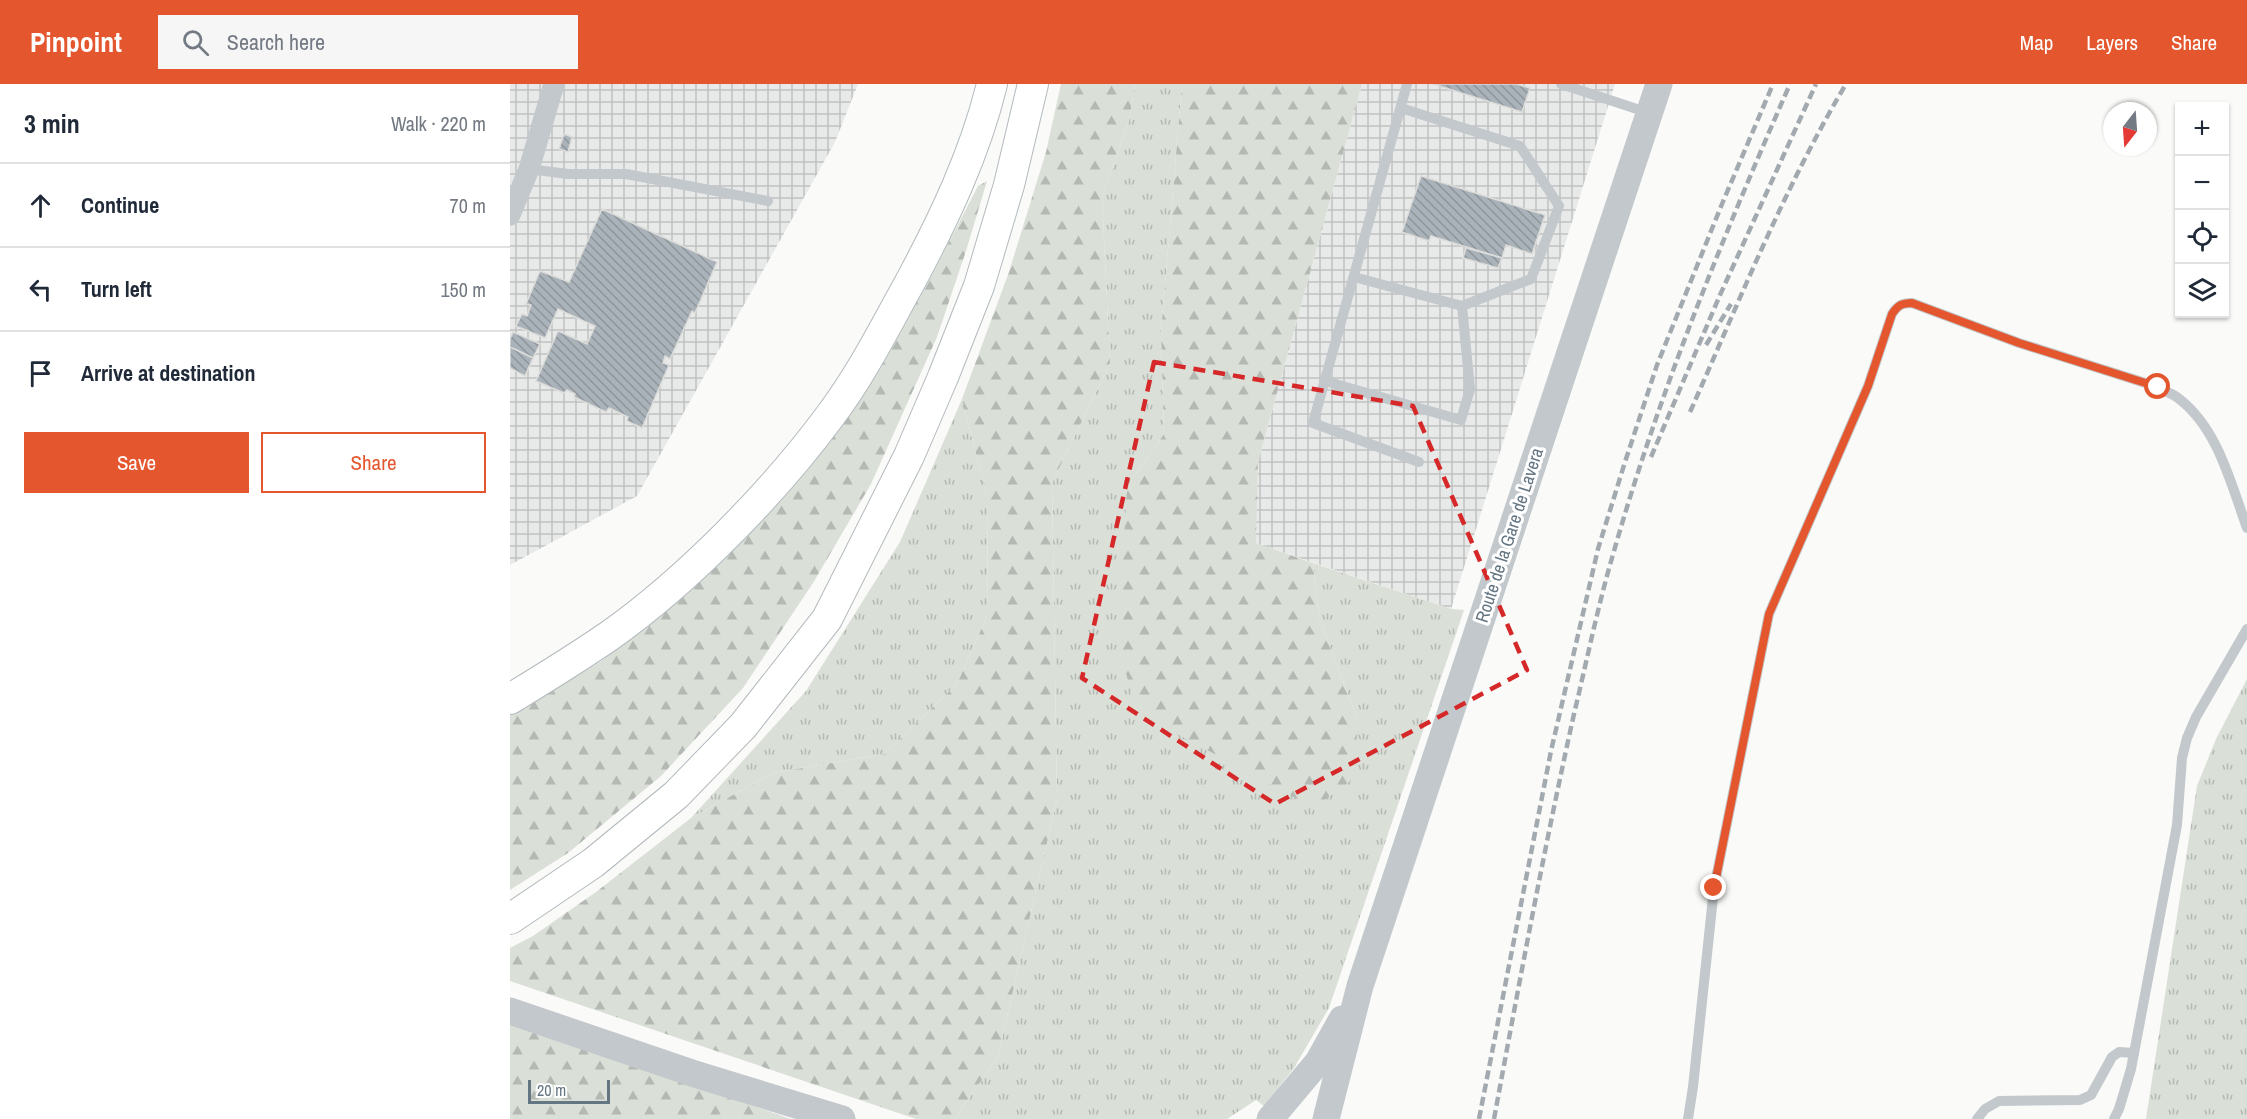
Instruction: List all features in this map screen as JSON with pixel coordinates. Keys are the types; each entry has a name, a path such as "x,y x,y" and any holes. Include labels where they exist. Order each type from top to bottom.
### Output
{"main road":[{"path":"510,699 611,635 686,573 751,509 830,416 877,343 922,259 965,168 992,84"},
{"path":"510,919 593,863 676,795 743,726 826,619 909,456 979,286 1009,185 1034,84"}],"street":[{"path":"510,215 529,169 554,84"},
{"name":"Route de la Gare de Lavera","path":"1326,1119 1360,986 1659,84"},
{"name":"Route de la Gare de Lavera","path":"1270,1119 1318,1062 1360,986"},
{"path":"510,1011 698,1075 842,1119"}],"lane":[{"path":"1407,84 1313,423 1419,462"},
{"path":"1561,84 1649,113"},
{"path":"1354,277 1462,306 1532,279 1559,206 1520,146 1401,108"},
{"path":"529,169 568,174 626,174 768,201"},
{"path":"1688,1119 1694,1087 1714,888 1769,614 1868,386 1892,314 1897,306 1912,303 2019,343 2158,387 2178,398 2198,417 2221,456 2247,528"},
{"path":"1325,381 1461,420 1470,389 1462,306"},
{"path":"2114,1119 2125,1089 2134,1053 2177,825 2182,758 2187,738 2196,717 2247,629"},
{"path":"1977,1119 1985,1109 1999,1101 2080,1100 2091,1095 2112,1057 2119,1052 2134,1053"}],"highlighted area":[{"path":"1154,362 1413,406 1527,670 1275,804 1082,678"}],"shaded area":[{"path":"510,84 858,84 835,142 637,496 510,565"},
{"path":"1362,84 1615,84 1451,609 1255,543 1258,462"}],"green space":[{"path":"1061,84 1135,84 1129,121 1102,197 1110,363 1052,483 1057,799 998,1056 955,1119 916,1119 510,981 510,948 533,936 596,892 691,818 773,773 884,754 957,684 988,614 987,497 962,399 1009,272 1046,152"},
{"path":"1135,84 1182,84 1161,332 1164,434 1127,487 1359,723 1319,618 1313,563 1451,609 1464,610 1329,1008 1294,1068 1264,1106 1256,1100 1227,1119 955,1119 998,1056 1057,799 1052,483 1110,363 1102,197 1129,121"},
{"path":"1182,84 1362,84 1258,462 1256,543 1313,563 1319,618 1359,723 1350,781 1314,808 1137,712 1118,645 1127,487 1164,434 1161,332"},
{"path":"987,181 937,337 871,484 813,583 743,688 661,776 568,853 510,890 510,715 600,662 705,577 793,484 859,399 924,290 978,186"},
{"path":"962,399 987,497 988,614 957,684 884,754 773,773 691,818 806,691 900,542"},
{"path":"2247,679 2247,1119 2146,1119 2197,786 2216,739"},
{"path":"510,1022 791,1119 510,1119"}],"building":[{"path":"1433,84 1516,84 1530,88 1522,112"},
{"path":"564,134 572,137 568,152 559,149"},
{"path":"1421,176 1545,215 1532,254 1506,245 1502,258 1431,236 1429,241 1402,232"},
{"path":"602,209 717,262 695,313 692,311 670,359 665,356 663,363 669,365 642,428 627,421 628,417 609,408 606,412 574,397 575,394 567,390 564,393 536,381 558,331 587,344 595,326 558,309 545,338 516,326 522,314 527,316 531,305 526,304 540,271 569,282"},
{"path":"1466,248 1502,258 1498,268 1463,258"},
{"path":"513,332 540,344 533,358 510,347"},
{"path":"510,347 533,358 525,376 510,368"}],"railway":[{"path":"1479,1119 1551,751 1598,549 1657,365 1773,84"},
{"path":"1494,1119 1563,765 1614,551 1651,432 1694,314 1790,84"},
{"path":"1651,457 1720,295 1816,84"},
{"path":"1690,412 1782,204 1846,84"},
{"path":"1706,345 1731,304"}],"route":[{"path":"1714,888 1769,614 1868,386 1892,314 1897,306 1912,303 2019,343 2158,387"}]}
